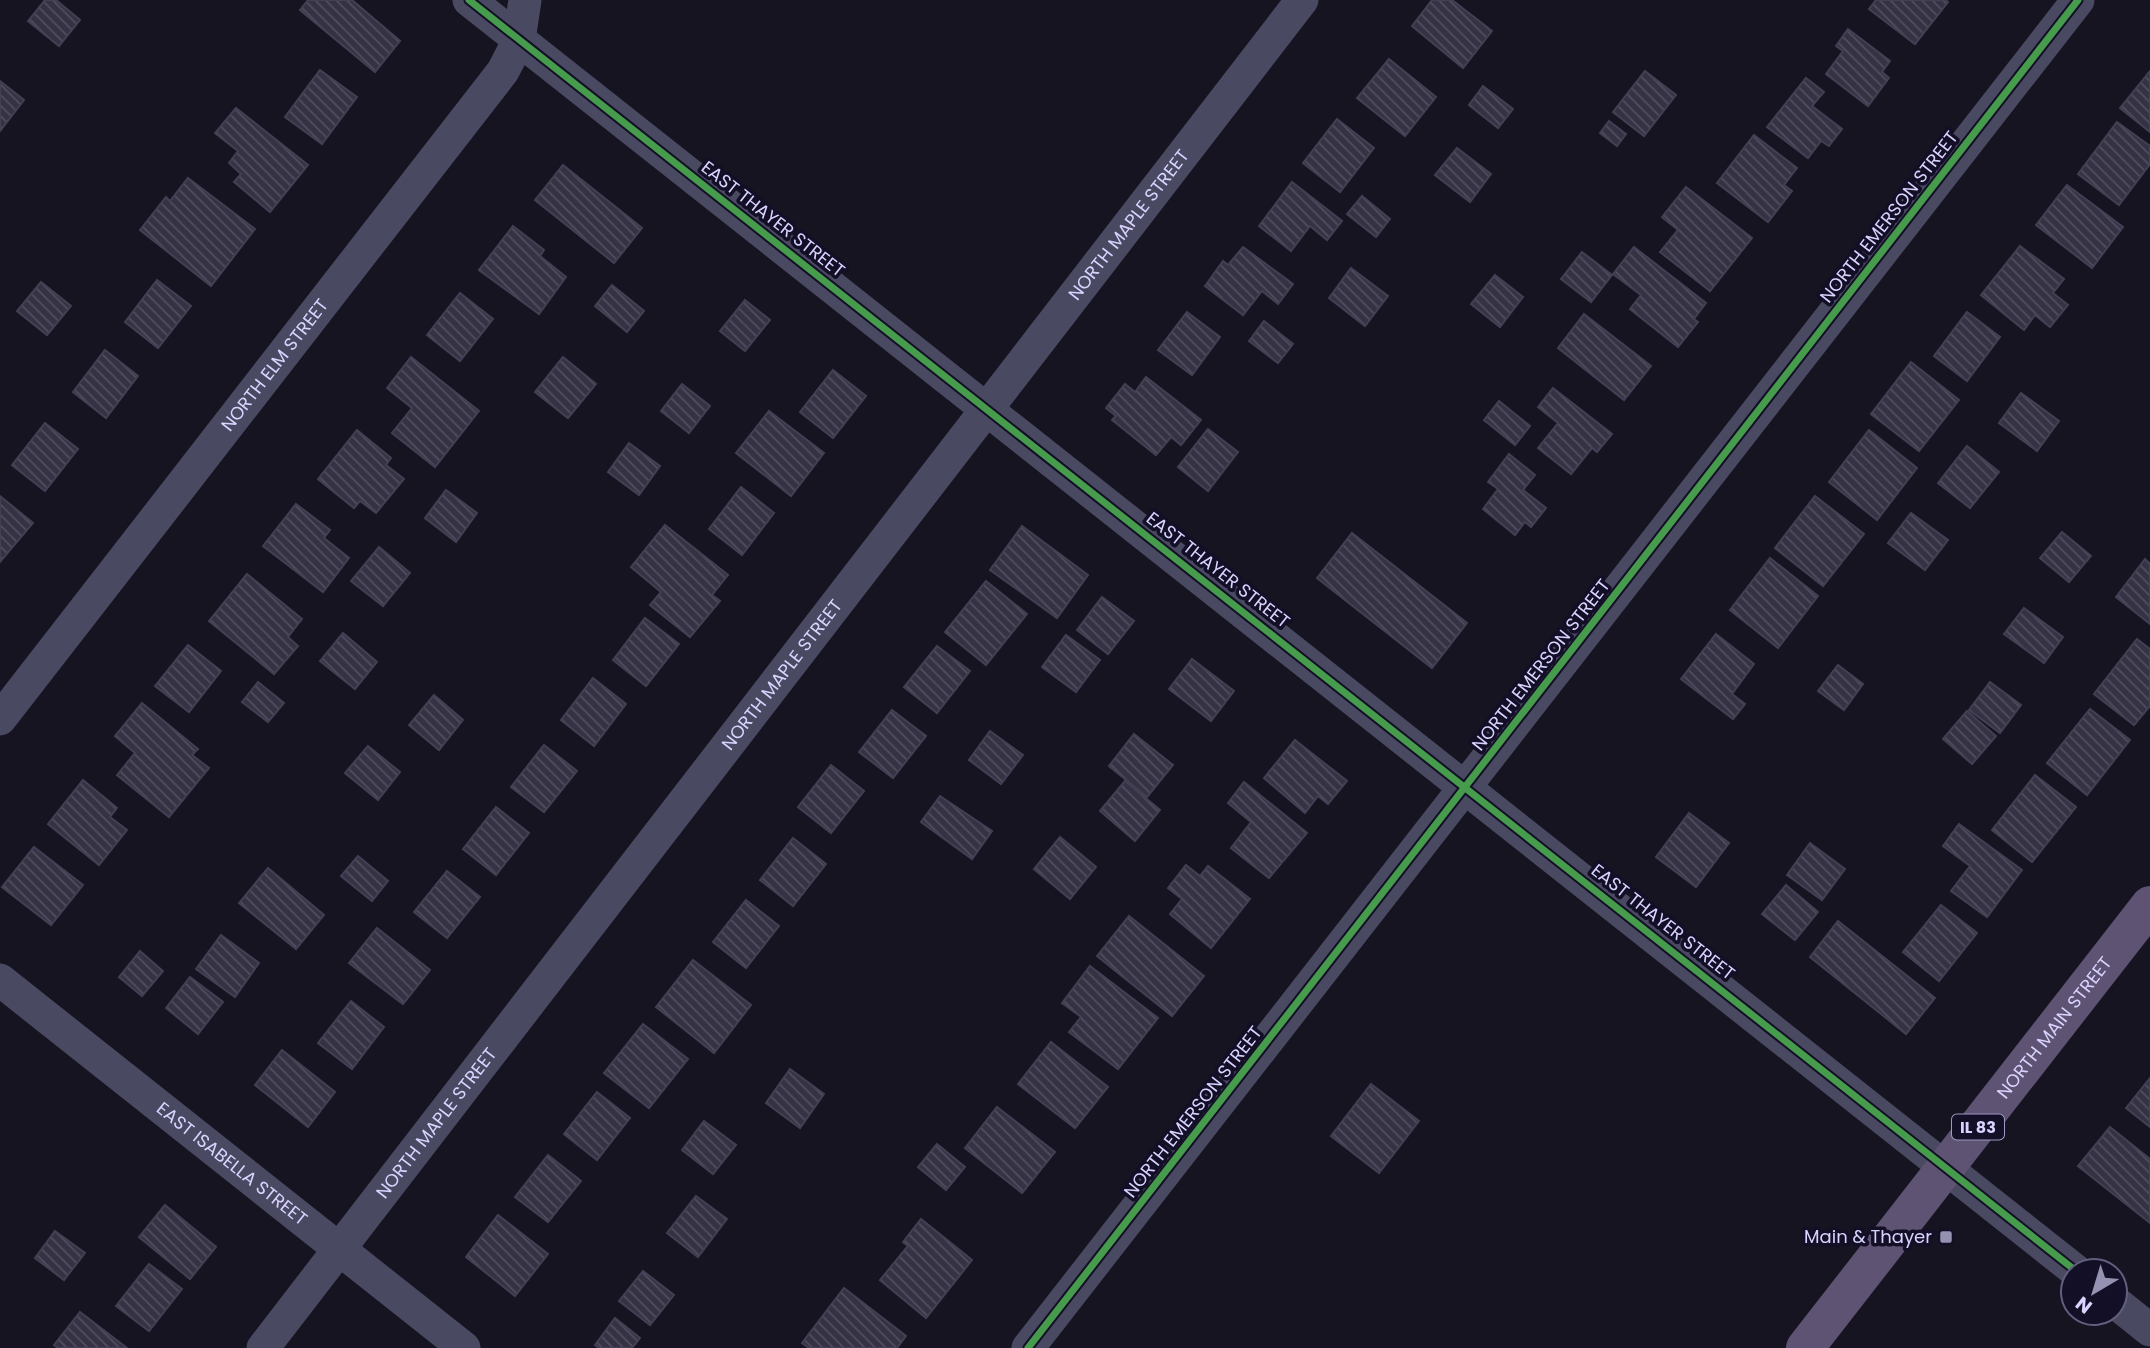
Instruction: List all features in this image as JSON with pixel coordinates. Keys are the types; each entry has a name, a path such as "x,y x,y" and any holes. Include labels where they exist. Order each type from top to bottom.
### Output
{"main road":[{"name":"NORTH MAIN STREET","path":"1805,1348 2150,905"}],"street":[{"name":"EAST THAYER STREET","path":"469,0 2059,1257"},
{"name":"NORTH ELM STREET","path":"0,719 499,76 519,40 525,0"},
{"name":"NORTH MAPLE STREET","path":"263,1348 1302,0"},
{"name":"NORTH EMERSON STREET","path":"1028,1348 2078,0"},
{"name":"EAST ISABELLA STREET","path":"0,980 464,1348"},
{"path":"2129,1313 2150,1330"}],"building":[{"path":"45,0 56,0 80,20 59,46 28,21"},
{"path":"308,0 352,0 400,41 375,72 300,10"},
{"path":"1432,0 1452,0 1492,31 1463,68 1412,26"},
{"path":"1876,0 1948,2 1915,44 1869,9"},
{"path":"1848,29 1890,61 1882,72 1889,78 1868,106 1826,74 1843,51 1836,46"},
{"path":"1389,59 1436,97 1405,136 1357,98"},
{"path":"320,70 357,97 322,144 285,117"},
{"path":"1645,71 1676,95 1644,136 1613,112"},
{"path":"2150,71 2150,132 2120,108"},
{"path":"1806,78 1824,92 1812,106 1842,129 1829,146 1821,141 1808,158 1767,127"},
{"path":"0,81 24,100 0,131"},
{"path":"1483,86 1513,109 1498,128 1469,105"},
{"path":"236,108 308,165 270,212 234,182 241,174 229,163 238,151 215,133"},
{"path":"1337,119 1374,148 1340,192 1303,163"},
{"path":"1609,121 1626,134 1617,146 1600,133"},
{"path":"2117,122 2150,146 2150,164 2119,205 2078,174"},
{"path":"1754,135 1797,168 1784,185 1792,191 1768,222 1717,183"},
{"path":"1457,148 1491,174 1470,202 1435,175"},
{"path":"563,165 642,228 614,263 535,200"},
{"path":"188,178 255,229 211,286 140,230 166,197 170,201"},
{"path":"1292,182 1342,221 1327,240 1310,226 1291,251 1259,226"},
{"path":"2067,185 2123,227 2092,268 2036,225"},
{"path":"1686,187 1752,238 1710,291 1660,252 1678,230 1662,217"},
{"path":"1362,196 1390,219 1376,237 1347,214"},
{"path":"513,226 544,250 540,256 566,277 539,314 479,270"},
{"path":"2020,246 2064,279 2053,293 2068,305 2050,327 2035,315 2024,330 1981,295"},
{"path":"1243,247 1293,284 1278,304 1262,291 1243,315 1205,286 1223,261 1228,265"},
{"path":"1634,247 1706,303 1694,319 1698,322 1678,347 1630,309 1641,295 1613,274"},
{"path":"1582,252 1612,275 1591,302 1561,279"},
{"path":"1351,268 1388,296 1365,326 1329,298"},
{"path":"1495,275 1523,297 1500,327 1471,304"},
{"path":"157,280 191,306 158,348 125,322"},
{"path":"41,282 71,306 47,335 17,311"},
{"path":"612,285 644,311 627,332 595,306"},
{"path":"460,293 493,319 460,361 427,335"},
{"path":"745,300 770,320 745,351 720,331"},
{"path":"1187,312 1220,337 1192,375 1158,350"},
{"path":"1967,312 2000,337 1967,381 1934,356"},
{"path":"1584,314 1651,366 1624,400 1558,348"},
{"path":"1264,321 1293,344 1278,363 1249,341"},
{"path":"105,350 138,376 106,418 73,392"},
{"path":"411,357 479,411 435,467 392,433 412,408 387,388"},
{"path":"563,357 596,384 568,418 535,392"},
{"path":"1911,362 1959,400 1919,451 1871,414"},
{"path":"833,370 866,396 833,438 800,412"},
{"path":"1146,377 1201,420 1181,445 1171,437 1156,455 1112,420 1116,416 1106,408 1125,384 1135,392"},
{"path":"682,384 710,406 689,433 661,411"},
{"path":"1553,388 1612,434 1597,452 1592,448 1571,474 1538,448 1558,423 1538,407"},
{"path":"2021,393 2059,421 2037,451 1999,423"},
{"path":"1499,401 1530,426 1515,445 1484,420"},
{"path":"769,411 824,453 791,496 736,453"},
{"path":"45,423 78,449 45,491 12,465"},
{"path":"1208,429 1238,452 1208,491 1178,467"},
{"path":"357,430 391,458 386,465 404,479 376,513 360,501 354,508 318,479"},
{"path":"1869,430 1917,468 1877,520 1829,482"},
{"path":"629,443 660,466 639,495 608,472"},
{"path":"1967,446 1999,472 1970,508 1938,483"},
{"path":"1509,454 1535,475 1523,490 1546,508 1531,527 1525,522 1515,535 1483,509 1498,489 1488,482"},
{"path":"741,487 774,513 742,555 709,529"},
{"path":"446,490 477,513 456,542 425,518"},
{"path":"0,496 33,523 0,562"},
{"path":"1815,496 1864,534 1823,586 1775,548"},
{"path":"296,504 330,530 324,538 349,558 323,592 263,546"},
{"path":"1911,513 1948,540 1925,570 1888,543"},
{"path":"665,525 728,575 712,595 720,601 690,637 650,605 661,592 631,567"},
{"path":"1022,526 1088,575 1057,618 990,570"},
{"path":"2062,532 2091,556 2069,582 2040,558"},
{"path":"1352,533 1467,623 1432,668 1317,578"},
{"path":"379,547 410,573 383,606 351,581"},
{"path":"1770,558 1818,596 1778,648 1730,610"},
{"path":"2145,559 2150,564 2150,624 2116,597"},
{"path":"247,574 302,619 288,637 298,646 274,674 209,621"},
{"path":"986,581 1027,614 986,665 945,632"},
{"path":"1102,597 1134,621 1108,654 1077,630"},
{"path":"2024,608 2063,637 2044,663 2004,634"},
{"path":"645,618 679,644 646,686 613,660"},
{"path":"343,633 377,662 355,689 320,661"},
{"path":"1716,634 1754,664 1732,694 1745,704 1733,719 1681,679"},
{"path":"1066,635 1100,660 1076,692 1042,667"},
{"path":"2137,639 2150,649 2150,706 2134,725 2094,694"},
{"path":"188,645 221,671 189,712 155,686"},
{"path":"937,646 970,671 937,713 904,687"},
{"path":"1192,659 1234,691 1211,721 1169,689"},
{"path":"1838,665 1863,684 1844,710 1818,691"},
{"path":"593,678 626,704 594,746 561,720"},
{"path":"258,682 284,703 268,722 242,702"},
{"path":"1990,682 2021,705 2000,733 1969,710"},
{"path":"434,695 463,720 439,750 409,725"},
{"path":"142,703 198,749 192,755 209,768 169,817 117,775 135,753 115,736"},
{"path":"2090,709 2130,740 2087,795 2047,763"},
{"path":"892,710 926,736 893,778 859,752"},
{"path":"1967,711 1996,736 1972,764 1943,739"},
{"path":"990,731 1023,755 1001,784 969,760"},
{"path":"1134,734 1173,765 1147,797 1109,766"},
{"path":"1295,740 1347,781 1328,804 1318,796 1305,813 1264,778"},
{"path":"544,745 577,771 544,812 511,787"},
{"path":"368,746 400,772 378,800 345,773"},
{"path":"831,765 864,791 831,833 798,807"},
{"path":"2035,775 2076,807 2032,862 1992,830"},
{"path":"83,780 117,808 110,817 127,830 99,865 48,824"},
{"path":"1125,781 1160,810 1135,841 1100,811"},
{"path":"1244,782 1307,833 1269,878 1231,848 1251,822 1228,803"},
{"path":"940,796 992,831 972,859 921,822"},
{"path":"496,807 529,833 496,875 463,849"},
{"path":"1689,813 1729,843 1696,887 1656,857"},
{"path":"1959,824 2022,870 1987,917 1951,891 1970,866 1943,846"},
{"path":"1060,837 1096,867 1070,899 1034,869"},
{"path":"793,838 826,864 793,906 760,880"},
{"path":"1810,843 1845,869 1822,900 1787,875"},
{"path":"34,847 83,885 51,925 2,887"},
{"path":"358,856 388,881 372,901 341,876"},
{"path":"1186,865 1200,876 1208,866 1250,899 1211,948 1170,914 1182,899 1168,888"},
{"path":"268,868 324,915 296,949 239,903"},
{"path":"447,871 480,897 447,938 414,912"},
{"path":"1786,885 1818,912 1795,940 1762,914"},
{"path":"746,900 779,926 746,968 713,942"},
{"path":"1941,905 1977,933 1939,981 1903,952"},
{"path":"1129,916 1204,976 1172,1016 1097,956"},
{"path":"1838,921 1935,998 1906,1034 1810,957"},
{"path":"377,928 430,970 403,1004 349,963"},
{"path":"221,935 259,963 235,997 196,969"},
{"path":"140,951 163,971 142,996 119,977"},
{"path":"693,960 751,1005 714,1053 656,1007"},
{"path":"1090,966 1158,1018 1118,1069 1069,1032 1081,1017 1062,1003"},
{"path":"190,977 223,1002 198,1034 166,1008"},
{"path":"351,1001 384,1027 352,1069 318,1043"},
{"path":"643,1024 688,1059 649,1108 604,1073"},
{"path":"1051,1042 1108,1087 1075,1128 1018,1084"},
{"path":"282,1050 335,1092 308,1127 255,1085"},
{"path":"790,1069 824,1094 800,1128 766,1103"},
{"path":"2150,1078 2150,1127 2126,1108"},
{"path":"1371,1084 1419,1121 1379,1173 1331,1136"},
{"path":"597,1092 630,1118 597,1160 564,1134"},
{"path":"997,1107 1055,1152 1022,1193 965,1148"},
{"path":"704,1121 736,1145 713,1174 682,1150"},
{"path":"2110,1127 2150,1159 2150,1223 2078,1166"},
{"path":"937,1144 965,1167 946,1190 918,1167"},
{"path":"548,1155 581,1181 548,1222 515,1197"},
{"path":"696,1196 727,1219 698,1257 667,1233"},
{"path":"165,1205 216,1247 190,1279 139,1237"},
{"path":"498,1215 548,1254 515,1296 466,1257"},
{"path":"921,1219 972,1260 926,1318 880,1280 908,1246 903,1242"},
{"path":"55,1231 85,1253 64,1280 35,1258"},
{"path":"149,1264 182,1289 149,1331 116,1306"},
{"path":"643,1271 674,1295 650,1325 619,1301"},
{"path":"844,1288 906,1336 897,1348 809,1348 802,1343"},
{"path":"80,1312 127,1348 58,1348 54,1345"},
{"path":"615,1318 640,1338 632,1348 599,1348 595,1345"}],"cycle path":[{"path":"469,0 2059,1258"},
{"path":"1028,1348 2078,0"}],"place":[{"name":"Main & Thayer","path":"1946,1237"}]}
